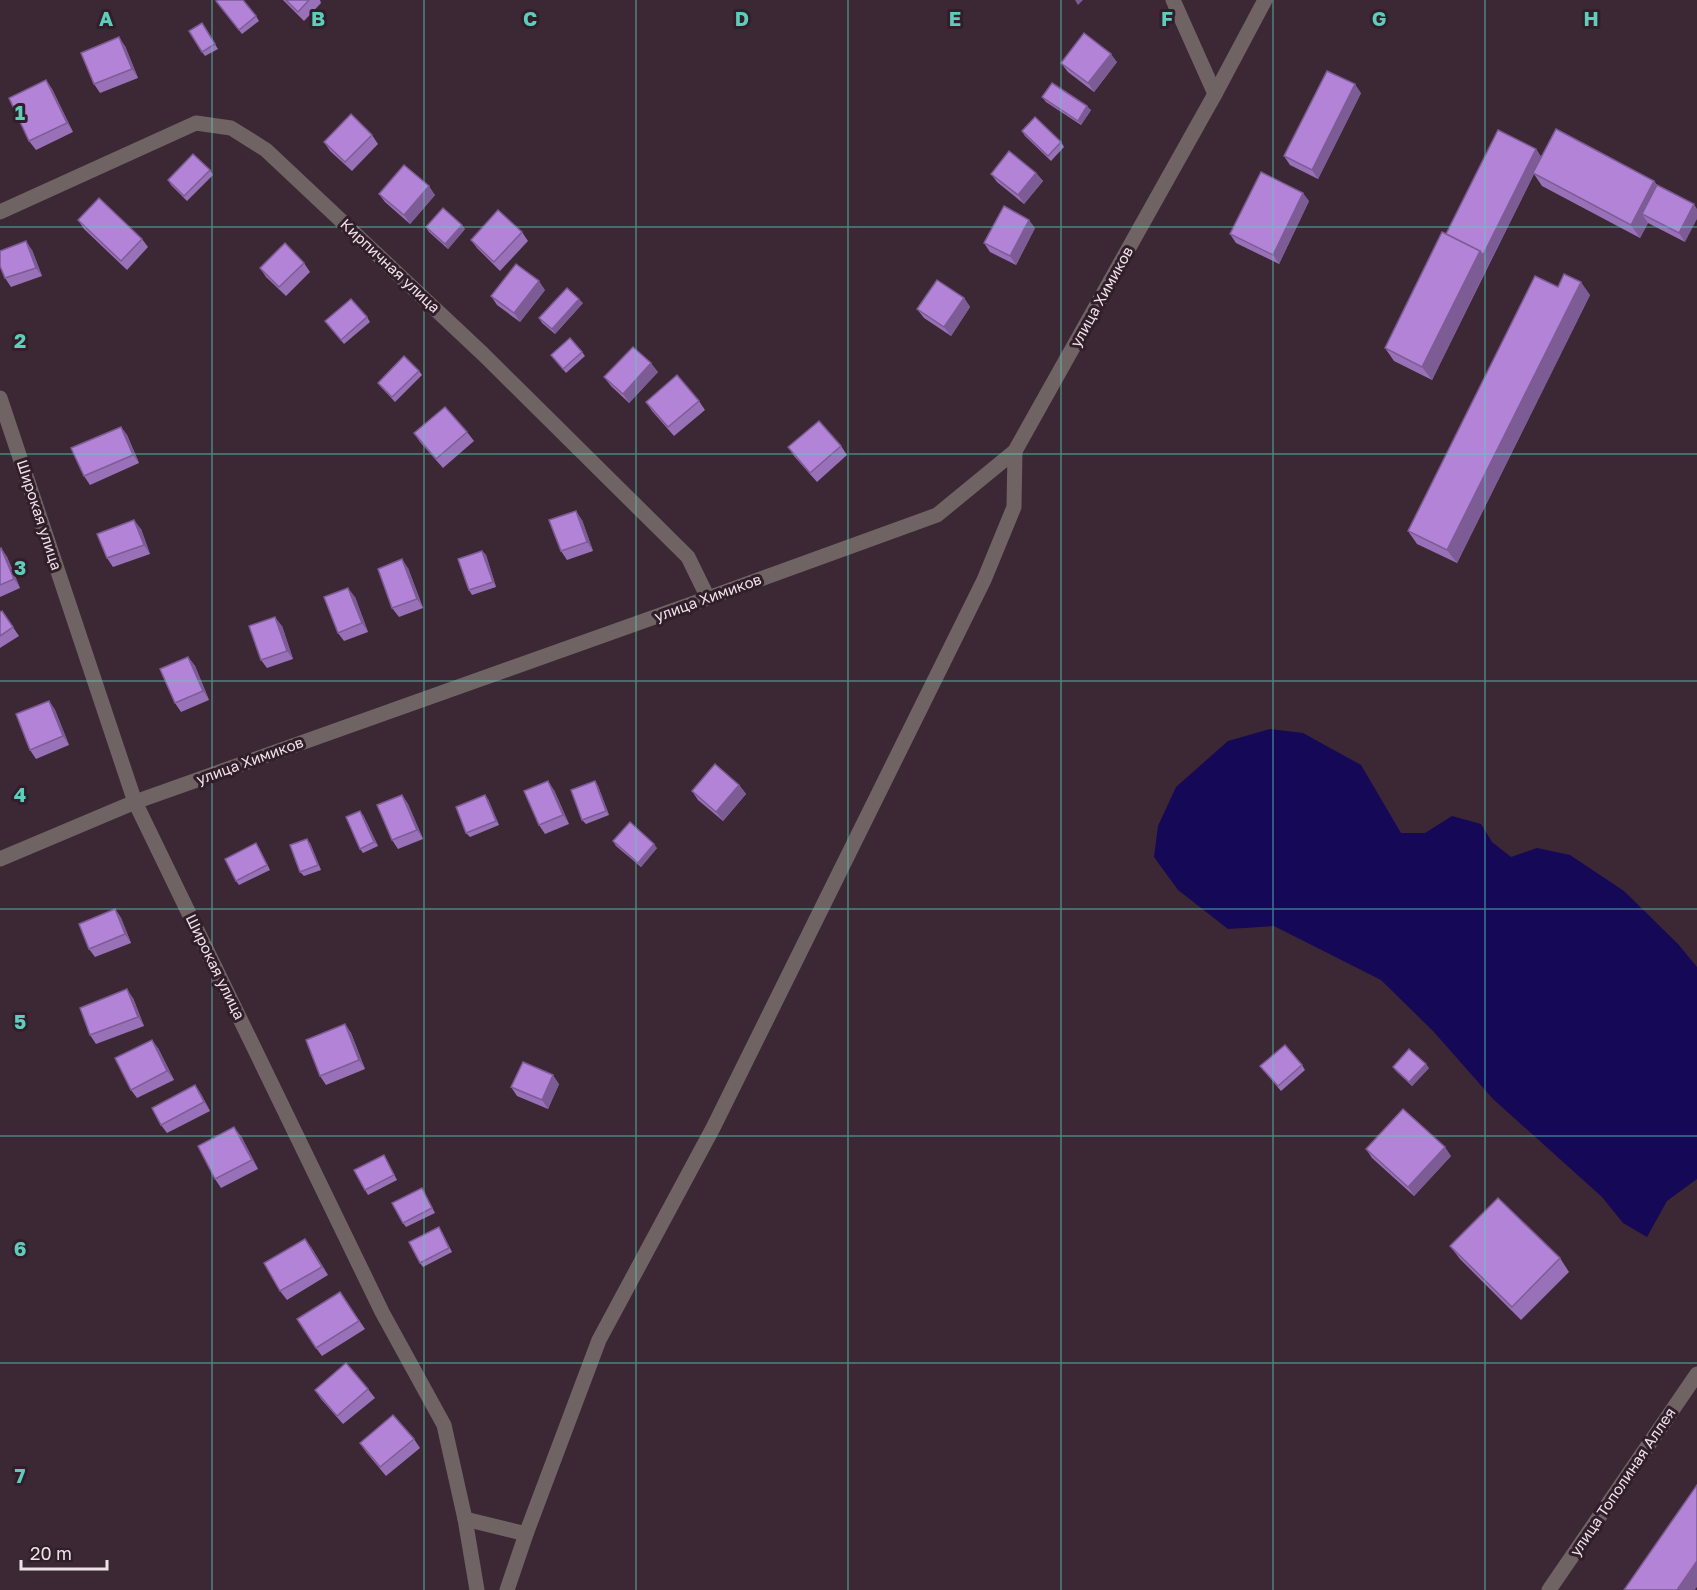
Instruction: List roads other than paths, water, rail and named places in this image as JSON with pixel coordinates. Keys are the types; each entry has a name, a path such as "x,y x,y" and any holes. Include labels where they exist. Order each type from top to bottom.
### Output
{"street":[{"path":"1173,0 1215,94"},
{"name":"улица Химиков","path":"0,859 135,802 937,515 1015,452 1265,0"},
{"name":"Кирпичная улица","path":"0,212 196,123 231,128 266,150 492,362 688,557 708,598"},
{"name":"Широкая улица","path":"0,398 135,802 382,1312 444,1425 465,1519 477,1590"},
{"path":"507,1590 599,1340 718,1117 984,580 1014,507 1015,452"},
{"name":"улица Тополиная Аллея","path":"1549,1590 1697,1374"},
{"path":"465,1519 526,1534"}]}
